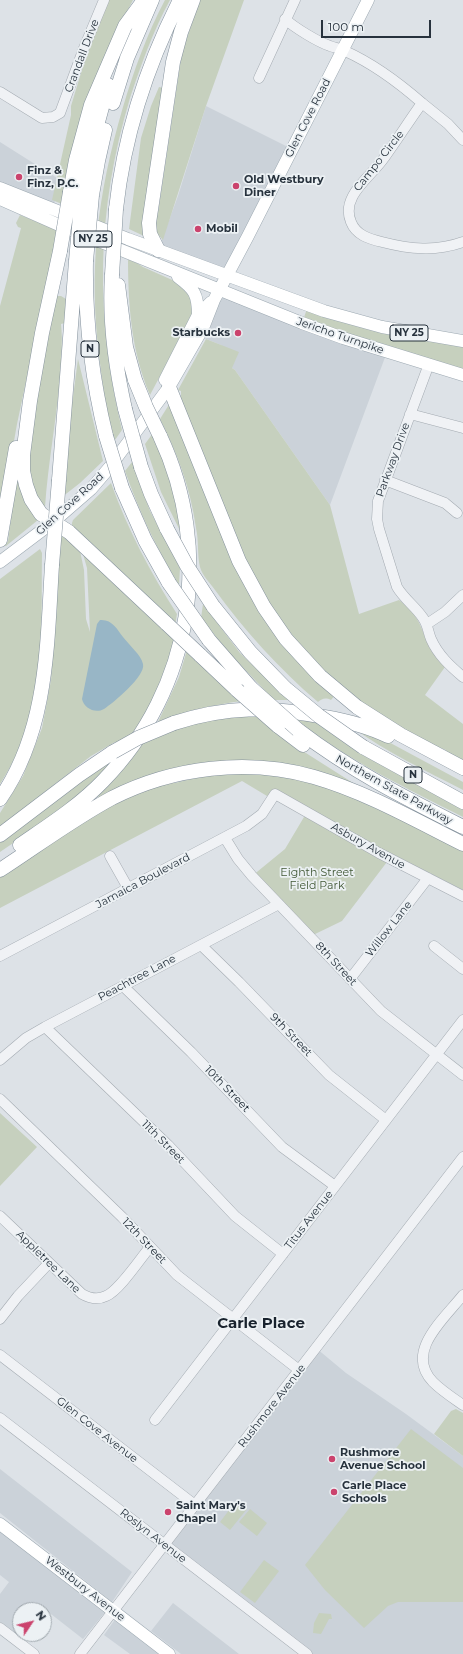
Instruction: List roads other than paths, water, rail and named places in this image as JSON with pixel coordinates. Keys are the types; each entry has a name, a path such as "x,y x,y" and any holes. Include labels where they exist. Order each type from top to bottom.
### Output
{"highway":[{"path":"0,799 11,781 28,744 39,706 45,665 59,480 81,261 82,193 80,143 96,93 126,26 144,0"},
{"path":"82,193 89,155 111,78 131,30 148,0"},
{"path":"152,0 127,58 111,110 98,161 82,193 60,251 42,333 30,401 23,455 24,477 31,499 43,516 69,532 237,690 278,726 303,745 349,766"},
{"path":"0,859 73,808 114,769 146,726 160,701 171,674 185,625 190,585 190,563 188,533 182,496 174,468 146,407 136,380 125,342 115,276 113,245 122,167 137,107 157,51 180,0"},
{"path":"158,250 150,234 149,224 173,62 181,32 193,0"},
{"name":"Northern State Parkway","path":"81,261 89,341 98,401 106,436 122,488 145,540 169,583 227,663 251,688 298,730 349,766 396,793 463,827"},
{"name":"Northern State Parkway","path":"115,276 111,305 113,339 125,409 141,467 151,494 167,529 187,566 213,606 250,652 285,688 319,716 363,747 463,802"},
{"path":"169,387 239,561 261,602 286,639 320,676 357,707 401,735 463,768"},
{"path":"0,540 18,435 30,401"},
{"path":"0,835 78,775 113,752 138,738 174,723 214,713 250,708 301,712 371,728 463,776"},
{"path":"0,870 89,812 126,791 171,776 199,770 228,767 285,771 329,782 359,794 463,844"}],"main road":[{"name":"Glen Cove Road","path":"0,562 53,522 98,481 123,450 169,387 203,328 216,295 368,0"},
{"name":"NY 25","path":"0,188 227,276"},
{"name":"NY 25","path":"0,199 167,269 216,295"},
{"path":"167,269 188,284 194,291 198,300 198,315"},
{"name":"Jericho Turnpike","path":"227,276 308,306 356,321 406,332 463,341"},
{"name":"Glen Cove Road","path":"146,418 198,315 216,295"},
{"name":"Jericho Turnpike","path":"216,295 332,334 463,375"},
{"name":"Westbury Avenue","path":"0,1524 169,1654"}],"street":[{"name":"Crandall Drive","path":"0,92 42,118 53,117 60,113 84,48 104,0"},
{"path":"259,78 295,0"},
{"path":"285,19 295,22 337,43 343,50 380,70 448,124 463,140"},
{"name":"Campo Circle","path":"422,103 384,160 356,191 349,202 348,216 358,233 372,240 413,248 428,249 445,247 463,242"},
{"name":"Parkway Drive","path":"429,364 385,480 378,501 377,519 397,587 401,594 427,624 431,638 437,650 448,664 463,677"},
{"path":"410,414 463,428"},
{"path":"385,480 445,503 457,513"},
{"path":"427,624 445,612 463,595"},
{"name":"Jamaica Boulevard","path":"0,956 225,838 253,821 266,809 275,794"},
{"name":"Asbury Avenue","path":"275,794 379,853 463,896"},
{"name":"8th Street","path":"225,838 244,867 381,1011 463,1075"},
{"path":"110,856 128,888"},
{"name":"Willow Lane","path":"350,979 428,878"},
{"name":"Peachtree Lane","path":"0,1060 26,1038 45,1027 278,904"},
{"name":"9th Street","path":"201,945 329,1075 386,1120"},
{"path":"434,946 463,969"},
{"name":"10th Street","path":"123,986 191,1052 282,1147 335,1186"},
{"name":"Titus Avenue","path":"155,1420 463,1020"},
{"name":"11th Street","path":"45,1027 168,1145 235,1216 283,1254"},
{"name":"12th Street","path":"0,1099 122,1217 181,1278 299,1370"},
{"name":"Rushmore Avenue","path":"80,1654 463,1157"},
{"name":"Appletree Lane","path":"0,1216 82,1294 90,1298 101,1298 108,1296 116,1289 150,1247"},
{"path":"1,1316 49,1263"},
{"path":"463,1295 426,1342 422,1358 427,1374 434,1383 463,1405"},
{"name":"Glen Cove Avenue","path":"0,1355 195,1505"},
{"name":"Roslyn Avenue","path":"0,1418 307,1654"},
{"path":"0,1628 34,1654"}],"water":[{"path":"100,620 108,621 114,625 142,661 143,669 128,689 104,709 97,711 87,707 82,699 97,624"}],"place":[{"name":"Finz & Finz, P.C.","path":"19,177"},
{"name":"Old Westbury Diner","path":"236,186"},
{"name":"Mobil","path":"198,229"},
{"name":"Starbucks","path":"238,333"},
{"name":"Rushmore Avenue School","path":"332,1459"},
{"name":"Carle Place Schools","path":"334,1492"},
{"name":"Saint Mary's Chapel","path":"168,1512"}],"district":[{"name":"Carle Place","path":"261,1324"}],"park label":[{"name":"Eighth Street Field Park","path":"317,879"}]}
